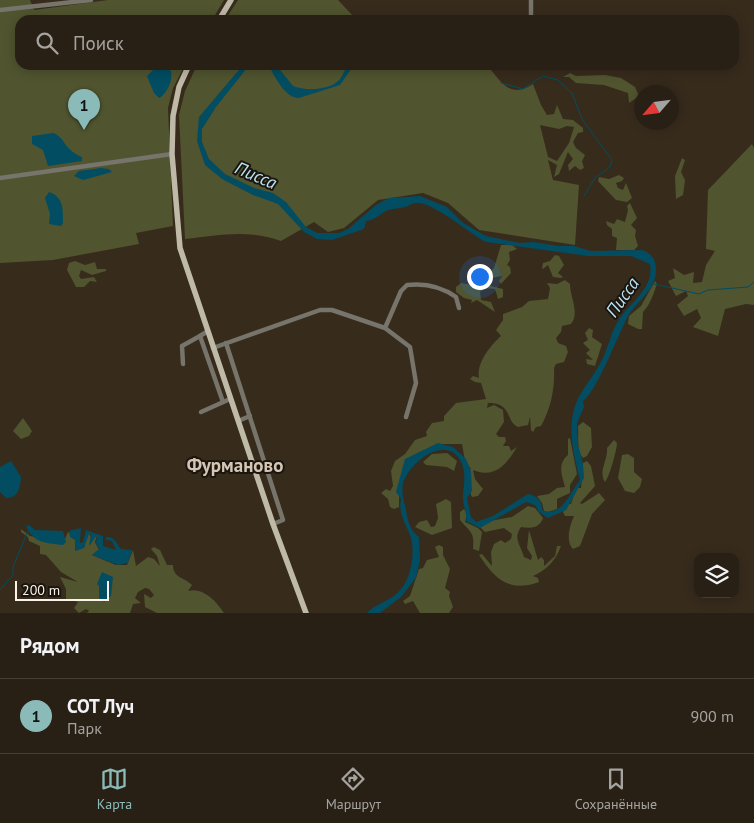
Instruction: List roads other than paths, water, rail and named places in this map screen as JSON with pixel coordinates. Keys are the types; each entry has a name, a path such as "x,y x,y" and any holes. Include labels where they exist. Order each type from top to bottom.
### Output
{"main road":[{"path":"222,15 231,0"},
{"path":"187,70 179,87 174,106 172,154 180,248 273,524 306,613"}],"street":[{"path":"0,10 42,2 91,0"},
{"path":"531,0 531,15"},
{"path":"0,178 172,154"},
{"path":"385,328 401,291 407,284 433,286 450,293 456,296 459,308"},
{"path":"213,348 320,310 332,310 385,328 410,347 416,383 406,417"},
{"path":"183,364 182,346 208,331"},
{"path":"200,336 223,402"},
{"path":"226,344 283,520 273,524"},
{"path":"201,412 230,399"},
{"path":"238,421 250,416"}],"water":[{"path":"153,70 171,71 167,90 159,98 154,93 147,76"},
{"path":"239,70 245,70 216,107 202,129 202,142 209,159 225,174 254,188 273,193 286,202 306,227 317,233 339,233 348,229 376,205 389,198 420,196 447,207 463,223 486,236 520,243 534,242 558,246 574,246 591,251 642,250 653,257 656,265 656,274 653,284 628,316 601,375 589,395 583,401 584,407 577,423 578,445 583,464 584,478 566,510 548,518 539,512 535,505 526,502 480,528 466,521 463,498 464,471 458,456 450,451 441,450 422,458 407,475 402,487 411,529 419,537 420,560 416,578 401,597 380,613 367,613 401,589 411,565 413,551 411,538 402,514 401,499 396,492 405,459 438,443 453,447 466,459 471,471 472,491 467,498 471,517 476,522 493,516 528,494 538,499 542,510 549,512 560,508 580,480 572,437 575,405 602,360 617,323 641,294 649,280 650,264 631,256 588,256 486,242 441,212 416,203 403,208 391,209 366,221 364,229 332,240 317,239 304,232 278,204 253,195 222,179 205,165 197,141 199,117"},
{"path":"272,70 280,70 293,86 304,89 317,89 336,83 345,70 350,70 340,85 299,98 289,94 277,80"},
{"path":"54,133 61,138 71,151 82,157 82,161 48,166 43,150 32,144 32,136"},
{"path":"101,168 109,169 112,172 83,180 74,176 79,171"},
{"path":"49,192 58,197 62,205 63,223 61,226 49,224 50,214 45,198"},
{"path":"11,461 21,477 21,481 16,494 6,498 0,492 0,467"},
{"path":"29,525 35,530 63,531 66,542 63,545 51,544 36,539 26,526"},
{"path":"81,528 80,543 83,542 86,530 103,536 103,546 116,550 112,541 106,540 106,537 109,537 121,549 132,550 128,563 118,565 92,555 99,549 96,543 97,535 89,546 91,534 89,534 84,548 75,551 75,540 70,537 69,531"},
{"path":"102,572 113,577 111,596 104,602 99,598 99,586 97,584"}],"waterway":[{"path":"501,83 523,89 543,76 558,80 572,93 582,119 612,160 610,167 595,178 584,196"},
{"path":"654,284 699,294 708,290 748,287 754,282"},
{"path":"0,590 13,575 13,567 28,531"}],"place":[{"name":"СОТ Луч","path":"84,130"}],"district":[{"name":"Фурманово","path":"235,465"}],"water label":[{"name":"Писса","path":"256,175"},
{"name":"Писса","path":"622,297"}]}
